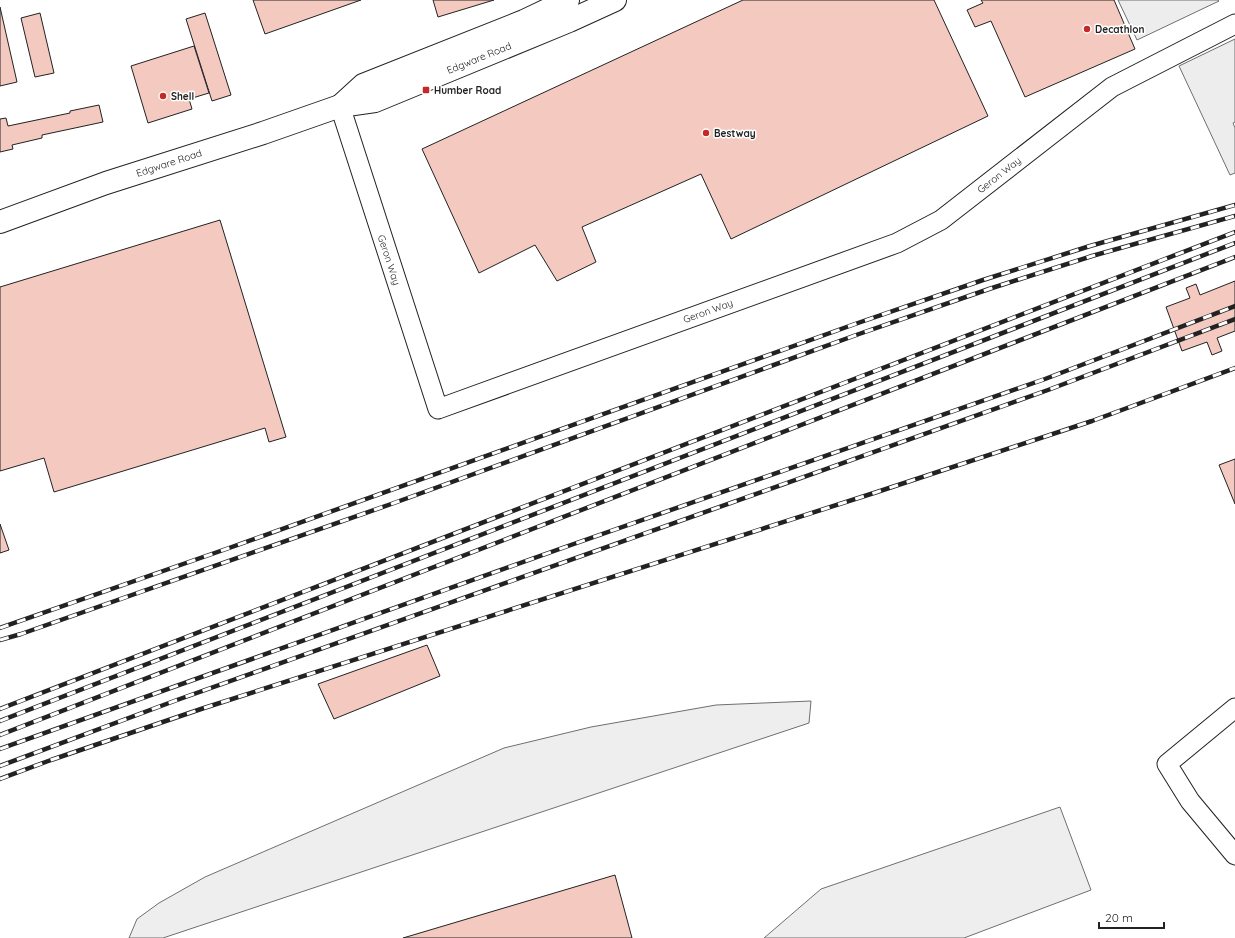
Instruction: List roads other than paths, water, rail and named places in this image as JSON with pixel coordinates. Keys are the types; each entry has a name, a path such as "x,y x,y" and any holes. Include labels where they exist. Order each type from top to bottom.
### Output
{"main road":[{"name":"Edgware Road","path":"340,106 363,85 524,21 568,0"},
{"name":"Edgware Road","path":"0,222 106,183 263,133 340,106 375,101 569,22 615,0"}],"street":[{"name":"Geron Way","path":"340,106 438,409 897,243 941,220 1112,87 1235,24"},
{"path":"1235,708 1167,764 1190,801 1235,855"}],"railway":[{"path":"0,628 229,548 855,324 983,280 1090,246 1235,205"},
{"path":"0,640 21,634 394,503 859,334 989,289 1092,256 1235,216"},
{"path":"0,709 1235,232"},
{"path":"0,721 1235,243"},
{"path":"0,735 1235,257"},
{"path":"0,749 568,546 1045,379 1235,306"},
{"path":"0,766 177,700 1048,390 1235,319"},
{"path":"0,779 204,708 877,492 1092,421 1235,368"}],"place":[{"name":"Decathlon","path":"1087,29"},
{"name":"Humber Road","path":"426,90"},
{"name":"Shell","path":"163,96"},
{"name":"Bestway","path":"706,133"}]}
